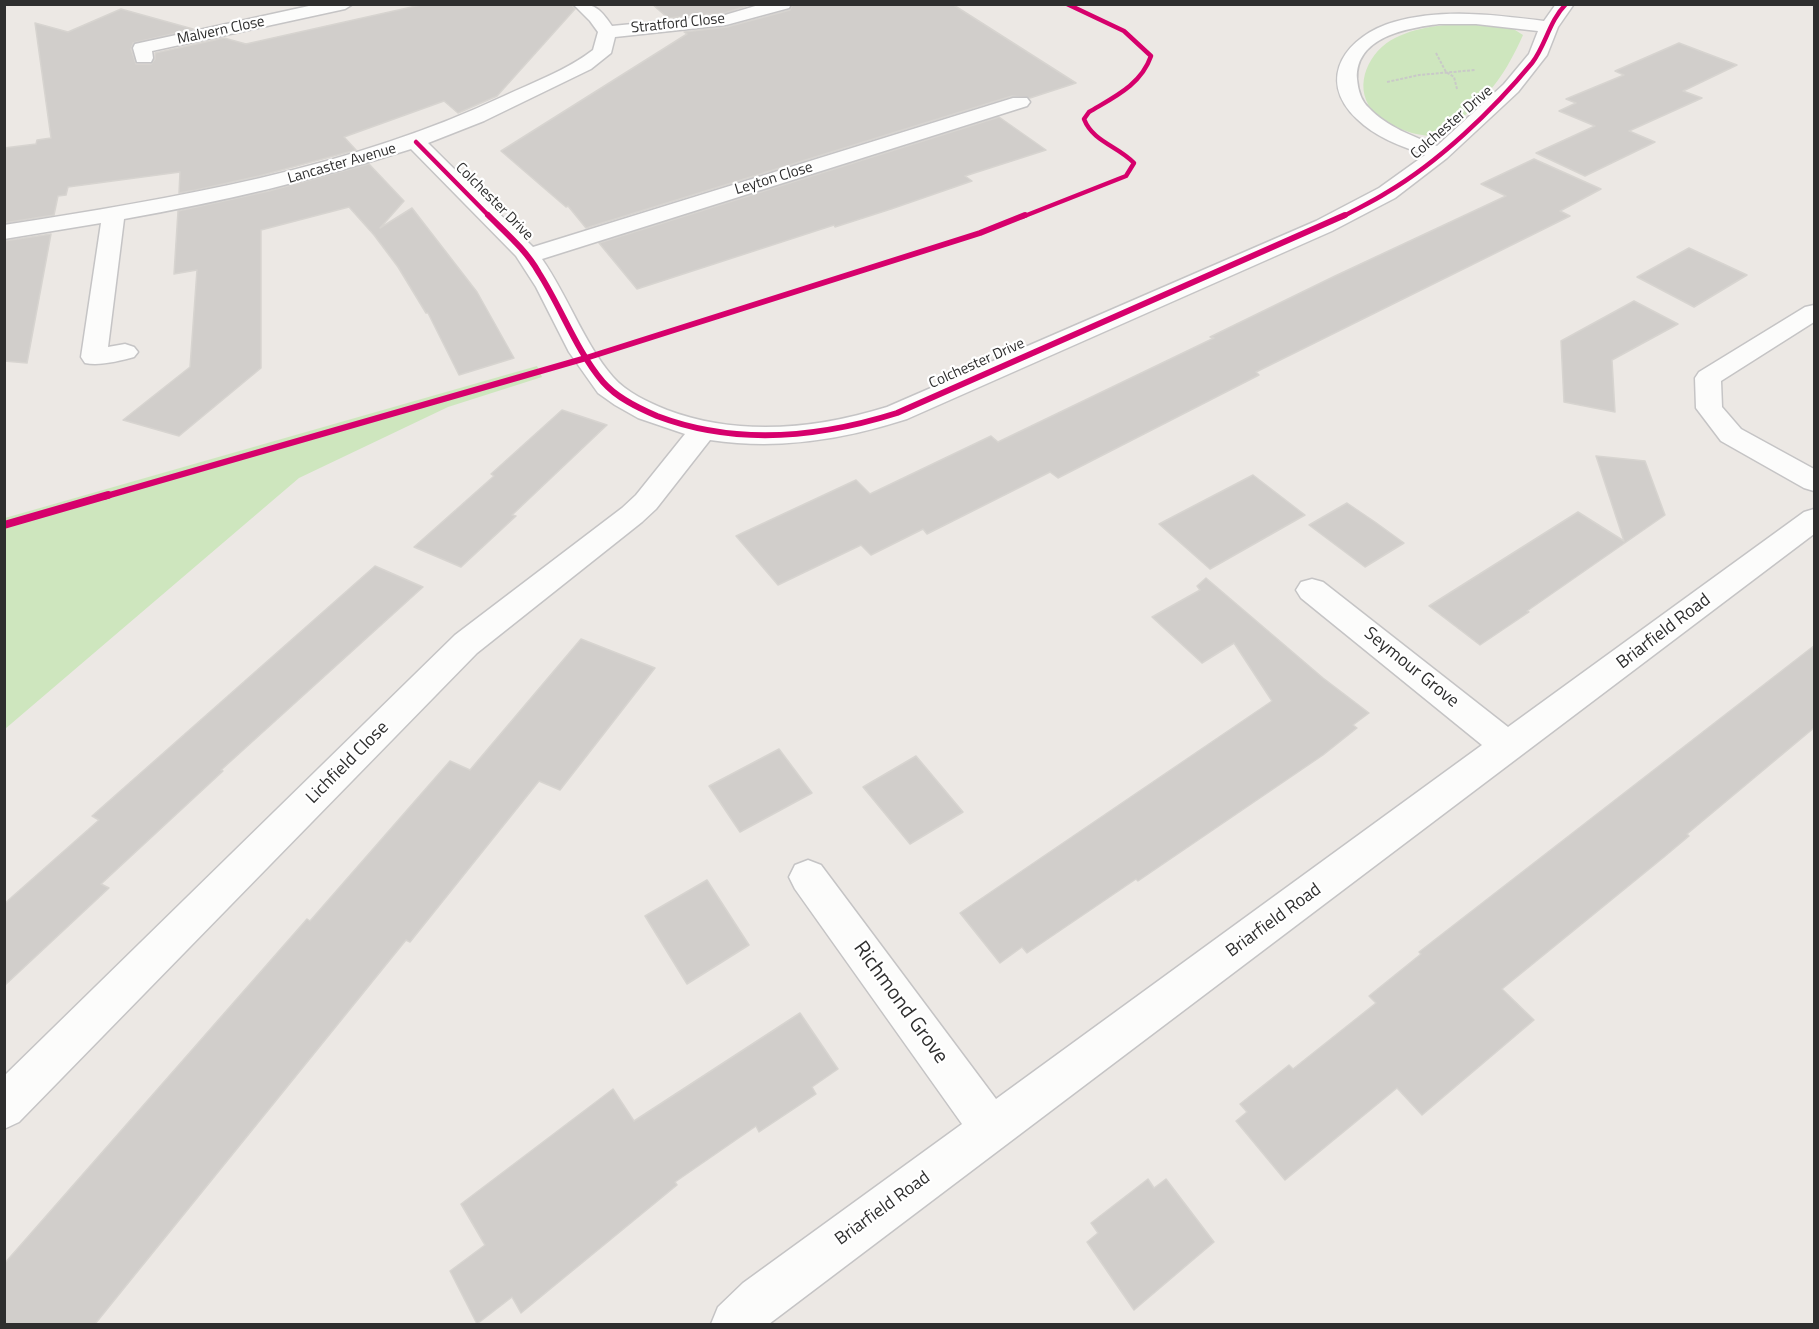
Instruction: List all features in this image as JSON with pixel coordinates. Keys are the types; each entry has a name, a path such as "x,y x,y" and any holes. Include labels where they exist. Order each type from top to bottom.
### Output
{"street":[{"name":"Malvern Close","path":"144,58 142,48 345,4"},
{"path":"581,4 597,17 608,32"},
{"name":"Stratford Close","path":"608,32 726,20 783,4"},
{"name":"Colchester Drive","path":"416,142 528,256 586,358 605,384 634,405 668,421 702,432 767,436 819,432 866,424 897,413 1324,226 1387,193 1440,154 1511,88 1538,55 1549,27 1566,4"},
{"path":"1440,154 1398,137 1362,114 1349,94 1346,81 1347,70 1358,49 1377,35 1404,25 1421,22 1473,19 1549,27"},
{"name":"Lancaster Avenue","path":"4,232 113,214 290,179 416,142 526,94 591,60 604,49 608,32"},
{"name":"Leyton Close","path":"528,256 1020,102"},
{"path":"113,214 94,357 125,352"},
{"path":"1815,312 1708,378 1709,408 1731,435 1815,481"},
{"name":"Lichfield Close","path":"4,1107 466,644 482,629 632,515 646,502 702,432"},
{"name":"Briarfield Road","path":"735,1324 760,1300 1815,519"},
{"name":"Seymour Grove","path":"1312,590 1509,747"},
{"name":"Richmond Grove","path":"808,877 992,1129"}],"path":[{"path":"1421,22 1446,72 1454,77 1468,128"},
{"path":"1349,94 1388,82 1446,72 1528,68"}],"green space":[{"path":"1481,23 1512,28 1523,35 1497,81 1481,100 1450,129 1427,136 1412,133 1380,118 1372,110 1366,100 1364,79 1371,59 1386,44 1405,34 1426,28"},
{"path":"537,366 542,377 448,407 299,478 5,729 5,518"}],"building":[{"path":"425,4 571,4 575,9 497,96 458,113 444,101 344,137 356,150 196,190 179,193 180,172 68,187 66,195 58,196 54,215 4,223 4,148 36,144 37,140 51,138 35,23 68,32 121,9 193,29 133,43 131,49 136,64 151,64 155,59 155,53 224,38 246,44"},
{"path":"652,4 752,4 725,13 668,18"},
{"path":"793,4 952,4 1076,83 1030,98 1012,96 586,228 568,206 566,207 501,151 687,34 684,32 727,27 790,10"},
{"path":"1679,43 1737,65 1683,91 1702,98 1629,131 1655,142 1585,176 1536,153 1595,126 1559,111 1576,103 1566,99 1624,75 1615,71"},
{"path":"999,117 1046,150 965,176 972,181 891,209 835,227 834,225 637,289 599,243"},
{"path":"1534,159 1601,189 1560,211 1570,216 1256,372 1259,375 1058,478 1050,472 927,534 923,529 871,555 861,545 778,585 736,536 856,480 870,494 991,436 998,442 1214,338 1210,337 1335,276 1506,196 1481,184"},
{"path":"369,164 404,201 380,228 412,208 477,292 514,358 459,375 428,313 398,267 349,207 261,230 261,368 179,436 123,420 190,367 197,270 174,274 178,211 269,191"},
{"path":"51,234 27,363 4,361 4,241"},
{"path":"1689,248 1747,275 1694,307 1637,277"},
{"path":"1634,301 1678,324 1612,360 1615,412 1564,402 1561,341"},
{"path":"562,410 607,425 461,567 414,547 494,476 491,474"},
{"path":"1596,456 1645,461 1665,515 1480,645 1429,606 1578,512 1624,541"},
{"path":"1253,475 1305,515 1210,569 1159,524"},
{"path":"1347,503 1404,543 1365,567 1309,525"},
{"path":"375,566 423,587 221,770 223,771 101,884 109,888 4,986 4,904 99,820 92,816"},
{"path":"1206,578 1323,678 1369,713 1353,725 1357,728 1323,755 1138,881 1136,879 1027,953 1022,947 1000,963 960,913 1272,701 1234,643 1202,663 1152,617 1200,590 1197,586"},
{"path":"581,639 655,668 560,790 539,781 410,942 406,940 95,1324 4,1324 4,1264 307,919 310,921 450,761 470,770"},
{"path":"1815,645 1815,727 1687,834 1689,836 1664,857 1502,989 1534,1020 1422,1115 1397,1088 1285,1180 1236,1121 1247,1112 1240,1104 1289,1065 1293,1069 1376,1003 1369,996 1421,954 1419,952"},
{"path":"779,749 812,793 740,832 709,786"},
{"path":"916,756 963,812 910,844 863,787"},
{"path":"707,880 749,945 687,984 645,916"},
{"path":"800,1013 838,1069 812,1087 816,1094 759,1132 756,1126 675,1182 677,1185 521,1313 512,1297 477,1324 450,1271 485,1245 461,1204 613,1089 634,1121"},
{"path":"1148,1179 1154,1188 1166,1179 1214,1242 1134,1310 1087,1242 1098,1233 1091,1223"}],"cycle path":[{"path":"4,525 586,358 980,233 1126,176 1134,163 1092,134 1084,119 1089,112 1135,83 1148,66 1151,56 1143,46 1124,31 1067,4"},
{"path":"416,142 524,251 548,287 592,368 613,391 648,412 678,424 708,431 740,436 772,437 804,434 836,430 897,413 1324,226 1387,193 1440,154 1511,88 1538,55 1549,27 1566,4"}]}
